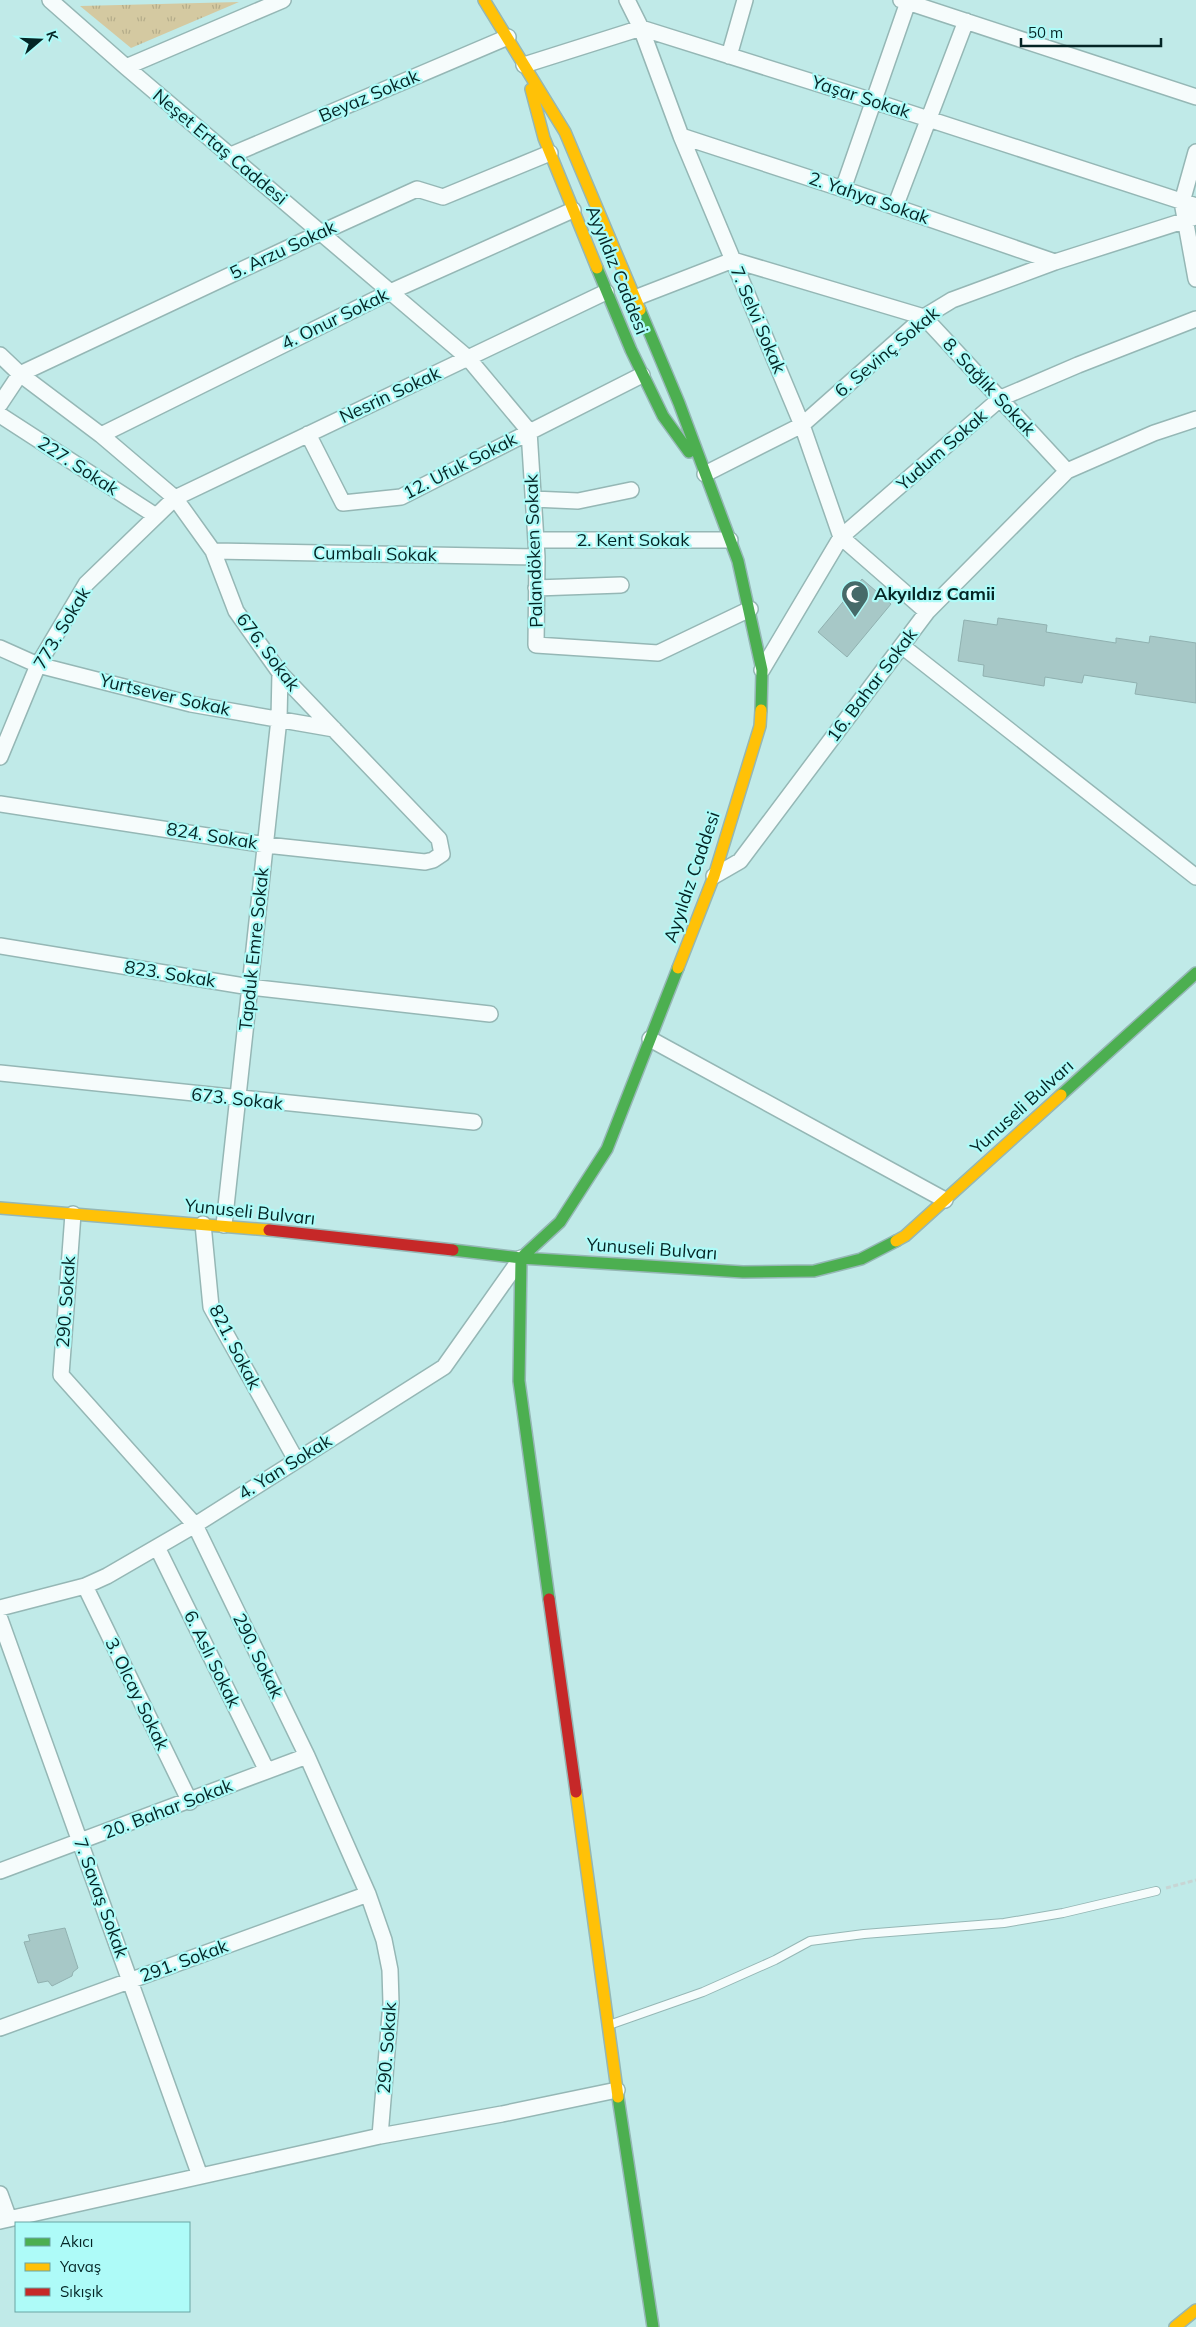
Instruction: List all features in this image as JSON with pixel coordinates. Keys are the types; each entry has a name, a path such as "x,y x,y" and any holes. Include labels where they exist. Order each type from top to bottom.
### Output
{"main road":[{"name":"Ayyıldız Caddesi","path":"484,0 565,132 679,403 738,561 762,670 760,726 714,876 607,1149 560,1222 521,1258"},
{"name":"Ayyıldız Caddesi","path":"524,65 550,153 642,375 663,416 705,474"},
{"name":"Yunuseli Bulvarı","path":"2,1212 73,1214 224,1225 521,1258 743,1272 814,1271 861,1259 905,1236 1196,973"},
{"path":"521,1258 519,1381 617,2090 653,2327"},
{"path":"1175,2327 1196,2310"}],"street":[{"name":"Neşet Ertaş Caddesi","path":"50,0 390,292"},
{"path":"126,67 283,0"},
{"name":"7. Selvi Sokak","path":"627,0 641,28 681,136 802,425 841,537 927,612"},
{"path":"729,56 745,0"},
{"path":"843,189 904,1 940,6 966,21 1196,97"},
{"path":"896,207 966,21"},
{"path":"524,65 641,28"},
{"name":"Yaşar Sokak","path":"641,28 873,100 1189,204"},
{"name":"Beyaz Sokak","path":"231,155 508,37"},
{"name":"2. Yahya Sokak","path":"681,136 1056,262"},
{"path":"1196,152 1189,204 1196,279"},
{"name":"5. Arzu Sokak","path":"20,374 320,233 417,190 443,197 550,153"},
{"name":"4. Onur Sokak","path":"101,434 390,292 573,210"},
{"name":"6. Sevinç Sokak","path":"705,474 802,425 924,317 952,300 1056,262 1191,218"},
{"path":"635,298 733,260"},
{"name":"8. Sağlık Sokak","path":"733,260 924,317 1067,471"},
{"path":"390,292 468,358 529,431"},
{"name":"Nesrin Sokak","path":"175,498 606,292"},
{"name":"Yudum Sokak","path":"762,670 841,537 1001,398 1078,365 1196,319"},
{"name":"676. Sokak","path":"0,355 20,374 101,434 175,498 213,551 236,611 280,673 438,839 442,854 433,860 425,862"},
{"path":"0,404 20,374"},
{"name":"12. Ufuk Sokak","path":"308,434 343,503 401,497 642,375"},
{"name":"227. Sokak","path":"0,415 156,516"},
{"name":"16. Bahar Sokak","path":"714,876 740,861 927,612 1067,471 1154,433 1196,419"},
{"name":"Palandöken Sokak","path":"529,431 537,557 536,645 658,653 750,609"},
{"path":"533,499 578,501 631,490"},
{"name":"773. Sokak","path":"0,757 38,664 86,584 175,498"},
{"name":"2. Kent Sokak","path":"536,540 730,540"},
{"name":"Cumbalı Sokak","path":"213,551 537,557"},
{"path":"536,588 621,584"},
{"path":"902,646 1196,877"},
{"name":"Yurtsever Sokak","path":"0,648 38,664 191,704 334,729"},
{"name":"Tapduk Emre Sokak","path":"224,1225 279,719 280,673"},
{"name":"824. Sokak","path":"0,804 266,845 425,862"},
{"name":"823. Sokak","path":"0,946 250,987 490,1014"},
{"path":"650,1039 945,1200"},
{"name":"673. Sokak","path":"0,1073 474,1122"},
{"name":"290. Sokak","path":"73,1214 61,1375 195,1525 306,1756 368,1894 384,1940 390,1970 391,2003 380,2136"},
{"name":"821. Sokak","path":"203,1224 211,1307 296,1460"},
{"name":"4. Yan Sokak","path":"0,1608 85,1586 108,1576 195,1525 444,1367 521,1258"},
{"name":"6. Aslı Sokak","path":"157,1547 267,1771"},
{"name":"3. Olcay Sokak","path":"85,1586 190,1802"},
{"name":"7. Savaş Sokak","path":"0,1620 200,2176"},
{"name":"20. Bahar Sokak","path":"0,1871 190,1802 306,1756"},
{"name":"291. Sokak","path":"0,2028 368,1894"},
{"path":"0,2194 4,2220 380,2136 502,2114 617,2090"}],"lane":[{"path":"609,2025 703,1992 775,1960 810,1940 1004,1924 1156,1891"}],"path":[{"path":"1156,1891 1196,1880"}],"green space":[{"path":"239,2 131,48 80,6"}],"building":[{"name":"Akyıldız Camii","path":"862,579 891,604 847,657 818,632"},
{"path":"998,618 1047,625 1046,632 1116,643 1116,638 1149,643 1150,636 1196,643 1196,703 1135,694 1137,683 1084,675 1082,683 1045,677 1044,686 983,676 984,665 958,661 964,620 997,625"},
{"path":"65,1928 78,1968 73,1972 72,1976 52,1986 48,1981 38,1983 24,1942 30,1941 28,1935"}],"traffic: fast":[{"path":"597,268 631,350 663,416 689,452"},
{"path":"640,310 679,403 738,561 762,670 761,710"},
{"path":"549,1599 519,1381 521,1258 560,1222 607,1149 678,968"},
{"path":"1061,1095 1196,973"},
{"path":"453,1250 521,1258 743,1272 814,1271 861,1259 896,1241"},
{"path":"618,2097 653,2327"}],"traffic: slow":[{"path":"484,0 565,132 640,310"},
{"path":"531,89 544,138 597,268"},
{"path":"678,968 714,876 760,726 761,710"},
{"path":"896,1241 905,1236 1061,1095"},
{"path":"0,1208 269,1230"},
{"path":"576,1792 618,2097"},
{"path":"1175,2327 1196,2310"}],"traffic: jam":[{"path":"269,1230 453,1250"},
{"path":"549,1599 576,1792"}],"place":[{"name":"Akyıldız Camii","path":"855,618"}]}
